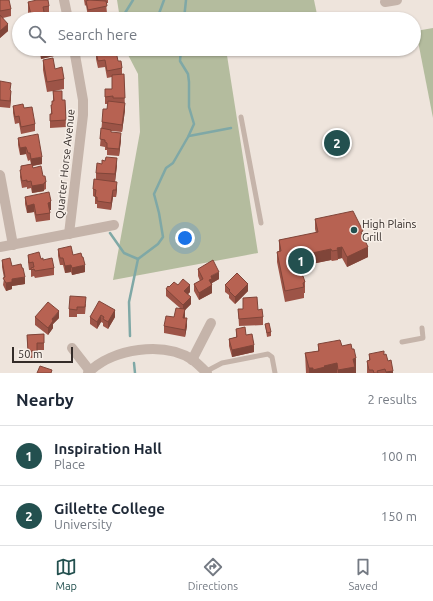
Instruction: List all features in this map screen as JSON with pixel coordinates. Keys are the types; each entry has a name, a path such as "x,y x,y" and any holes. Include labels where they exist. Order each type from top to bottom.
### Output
{"street":[{"path":"64,0 67,12"},
{"path":"385,2 397,0"},
{"name":"Quarter Horse Avenue","path":"69,234 84,115 83,100 75,56"},
{"path":"0,175 14,245"},
{"path":"0,247 114,225"},
{"path":"192,360 211,323"},
{"path":"72,348 89,372 110,358 124,352 142,349 163,350 178,354 192,360 206,372"}],"lane":[{"path":"240,117 261,223"},
{"path":"402,342 423,338 422,328"},
{"path":"206,372 222,363 268,354 272,357 275,373"}],"green space":[{"path":"117,0 314,0 317,12 119,12"},
{"path":"433,28 433,118 421,56 421,30"},
{"path":"129,56 227,56 258,253 113,280 140,132 138,74"}],"building":[{"path":"0,0 9,0 11,9 0,11"},
{"path":"48,0 49,6 43,7 44,12 30,12 28,2"},
{"path":"86,1 106,1 107,6 88,10"},
{"path":"0,15 8,24 0,31"},
{"path":"97,56 117,56 118,61 121,61 122,68 107,71 105,60 98,61"},
{"path":"53,58 55,69 62,67 64,79 47,82 43,60"},
{"path":"124,74 125,98 113,98 113,96 105,97 105,89 112,89 112,75"},
{"path":"0,81 11,83 10,101 0,100"},
{"path":"53,91 62,91 62,100 65,100 66,120 50,121 50,114 52,114 51,105 52,101 54,101"},
{"path":"108,101 125,103 122,125 102,122 103,109 107,109"},
{"path":"23,104 24,108 32,107 35,124 21,127 19,116 15,117 13,106"},
{"path":"101,128 111,130 111,132 121,133 119,149 107,148 107,143 105,140 100,139"},
{"path":"38,134 42,157 31,159 30,153 28,153 26,147 20,148 18,138"},
{"path":"106,157 117,158 115,174 96,173 97,163 102,164 102,160 105,161"},
{"path":"32,164 33,168 41,166 46,182 44,184 32,186 31,181 22,181 20,170 21,166"},
{"path":"94,179 117,182 116,190 113,190 111,203 97,201 97,197 95,197 96,190 93,189"},
{"path":"49,192 51,201 48,203 50,213 36,215 34,204 27,206 25,197"},
{"path":"353,211 363,231 361,232 368,247 347,257 342,247 337,248 338,250 332,251 331,249 298,256 302,276 305,282 303,283 304,287 285,291 277,252 281,251 279,240 318,232 315,219"},
{"path":"71,246 73,255 81,253 85,265 72,268 71,265 65,266 63,258 60,258 58,249"},
{"path":"39,252 41,259 43,258 43,260 52,258 54,268 35,271 34,269 31,270 31,268 34,267 33,262 29,263 28,255"},
{"path":"10,258 12,266 21,264 25,277 12,279 12,282 6,283 3,278 5,277 2,260"},
{"path":"213,260 219,272 211,276 212,279 209,280 212,285 199,293 194,284 203,279 198,269"},
{"path":"237,273 248,284 235,297 225,285"},
{"path":"183,279 190,285 184,291 191,297 183,305 166,289 174,282 178,285"},
{"path":"70,296 86,297 85,307 77,307 77,310 69,309"},
{"path":"257,297 258,310 262,309 263,317 239,319 238,309 243,309 243,298"},
{"path":"99,301 115,310 108,322 103,319 104,317 101,315 97,322 90,317"},
{"path":"48,302 59,311 52,319 53,321 48,328 35,317"},
{"path":"176,308 185,309 183,318 187,318 185,330 164,326 166,316 174,317"},
{"path":"269,323 271,332 267,333 265,324"},
{"path":"245,327 246,335 252,334 254,345 232,350 229,339 237,337 236,329"},
{"path":"44,334 44,343 37,343 37,351 28,351 27,335"},
{"path":"340,340 342,346 351,344 352,349 354,349 356,358 353,359 355,367 338,370 337,363 313,370 313,368 309,368 305,353 319,351 318,344"},
{"path":"384,351 384,355 386,354 388,361 391,360 393,371 386,372 385,369 377,371 378,373 374,373 373,370 369,370 367,361 370,360 369,354"},
{"path":"40,366 52,370 51,373 37,373"}],"waterway":[{"path":"126,12 133,0"},
{"path":"160,12 164,0"},
{"path":"185,12 186,0"},
{"path":"130,336 129,302 138,259 158,244 163,237 154,194 166,168 173,163 194,124 189,107 188,74 180,61 180,56"},
{"path":"189,136 231,128"},
{"path":"110,233 124,253 138,259"},
{"path":"134,363 135,373"}],"place":[{"name":"Gillette College","path":"337,143"},
{"name":"High Plains Grill","path":"354,230"},
{"name":"Inspiration Hall","path":"301,261"}]}
